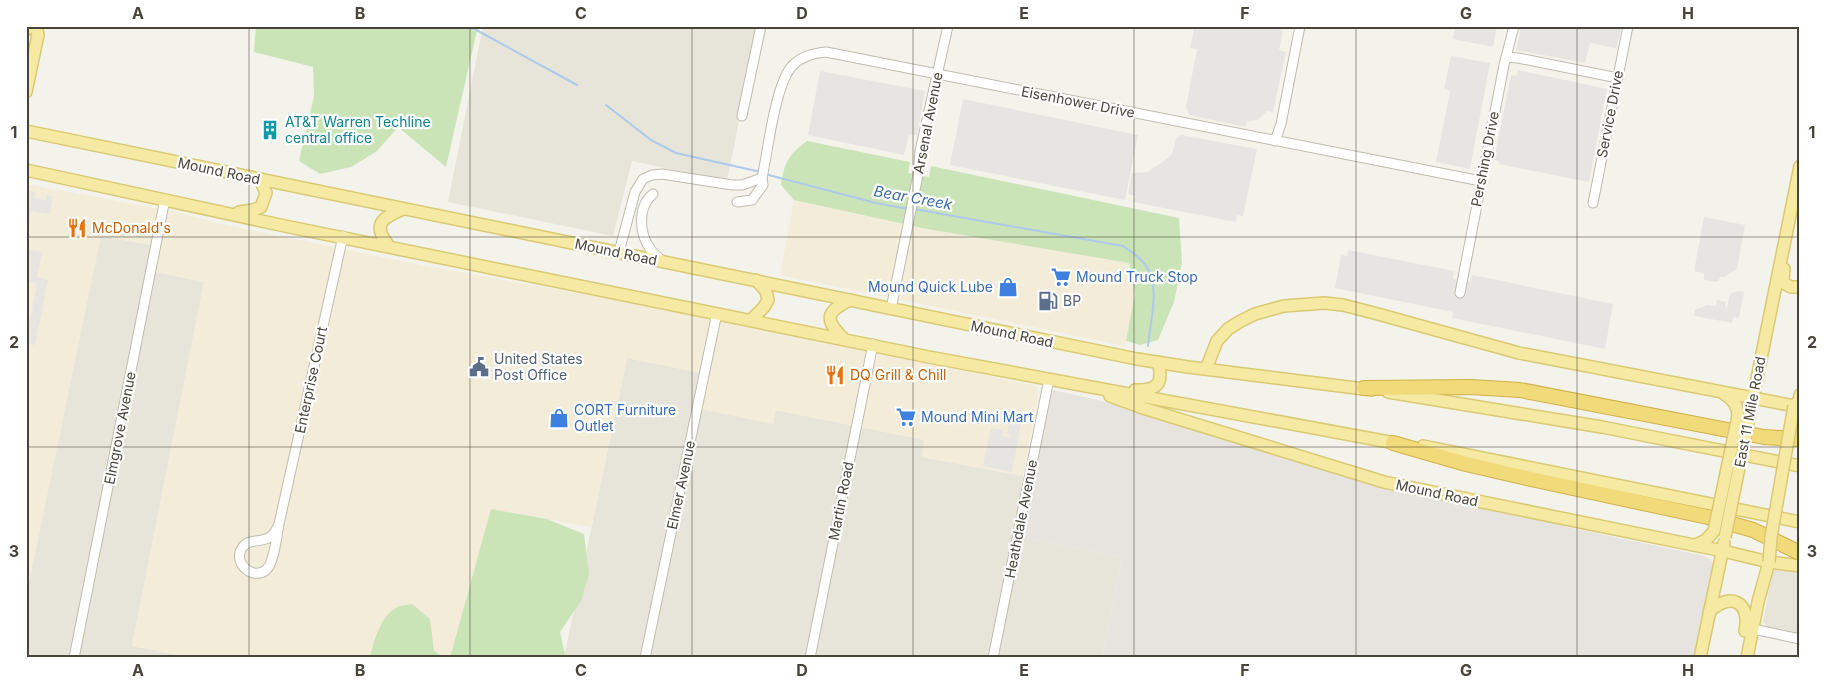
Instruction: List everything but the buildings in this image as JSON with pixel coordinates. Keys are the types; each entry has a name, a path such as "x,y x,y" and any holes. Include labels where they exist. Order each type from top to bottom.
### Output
{"highway":[{"path":"1364,388 1471,387 1520,390 1764,437 1800,439"},
{"path":"1393,443 1494,471 1733,524 1753,530 1800,553"}],"main road":[{"path":"26,30 30,26"},
{"path":"26,92 38,35 36,26"},
{"name":"Mound Road","path":"26,131 1158,362 1364,388 1602,427 1800,466"},
{"name":"East 11 Mile Road","path":"1700,658 1726,536 1743,417 1752,398 1800,166"},
{"name":"Mound Road","path":"26,170 230,214 1049,379 1393,443 1435,448 1800,522"},
{"path":"230,214 253,210 261,206 266,193 260,179"},
{"path":"388,245 381,236 379,229 381,222 388,215 403,209"},
{"path":"1784,242 1784,282 1791,287 1800,287"},
{"path":"752,319 768,300 766,291 756,280"},
{"path":"843,338 832,327 830,317 833,310 850,300"},
{"path":"1206,369 1217,341 1228,329 1239,322 1255,314 1284,306 1324,303 1374,313 1519,352 1797,407"},
{"path":"1106,390 1147,391 1156,387 1161,374 1158,362"},
{"name":"Mound Road","path":"1083,385 1144,408 1384,482 1695,545 1769,562 1800,566"},
{"path":"1695,545 1706,540 1714,531 1743,417 1734,402 1723,393"},
{"path":"1748,658 1769,562 1771,537 1800,395"},
{"path":"1710,612 1717,604 1727,600 1736,602 1744,608 1747,619 1740,658"}],"street":[{"path":"742,116 761,26"},
{"name":"Arsenal Avenue","path":"891,309 918,175 920,152 948,26"},
{"path":"1275,141 1281,124 1300,26"},
{"name":"Pershing Drive","path":"1460,293 1480,181 1514,26"},
{"name":"Service Drive","path":"1593,203 1628,26"},
{"name":"Eisenhower Drive","path":"737,202 748,202 756,196 763,185 762,178 778,99 785,79 793,65 807,56 818,53 834,53 1480,181"},
{"path":"1506,57 1618,78"},
{"path":"619,252 635,192 640,182 648,176 662,174 732,185 742,185 762,178"},
{"path":"653,194 643,207 641,215 643,234 650,249 662,261"},
{"name":"Elmgrove Avenue","path":"74,658 166,199"},
{"name":"Enterprise Court","path":"279,524 268,538 244,545 239,556 244,568 257,573 266,570 271,561 343,236"},
{"name":"Elmer Avenue","path":"645,658 717,313"},
{"name":"Martin Road","path":"810,658 873,344"},
{"name":"Heathdale Avenue","path":"993,658 1049,379"},
{"path":"1753,629 1800,639"}],"shaded area":[{"path":"483,26 758,26 727,181 632,161 613,236 448,202"},
{"path":"1195,26 1263,26 1283,30 1279,50 1286,52 1273,112 1267,111 1258,120 1247,121 1245,127 1189,115 1186,107 1197,49 1190,48"},
{"path":"1455,26 1497,26 1493,47 1453,39"},
{"path":"1521,26 1609,26 1621,29 1616,48 1590,43 1585,63 1516,50"},
{"path":"1451,56 1490,63 1470,169 1436,162 1450,91 1444,89"},
{"path":"1518,70 1607,89 1589,182 1499,164 1499,161 1494,160 1511,75 1517,76"},
{"path":"820,71 925,91 917,135 909,134 904,155 808,135"},
{"path":"963,99 1138,135 1125,200 950,165"},
{"path":"1181,135 1257,149 1243,216 1237,215 1236,222 1133,202 1135,196 1128,194 1132,173 1147,172 1164,161 1172,154 1176,139"},
{"path":"26,184 177,212 216,223 436,268 639,304 1032,385 1037,387 1038,397 1023,476 922,457 924,440 776,410 773,424 700,409 707,374 627,358 591,527 491,509 459,658 194,658 132,646 204,282 151,271 156,246 101,236 26,597"},
{"path":"26,191 35,192 34,198 46,200 47,195 53,196 50,214 31,211 26,237"},
{"path":"794,200 927,229 1129,263 1135,294 1125,346 780,275"},
{"path":"1704,217 1745,225 1737,269 1724,277 1720,277 1718,282 1704,280 1704,273 1694,271"},
{"path":"100,236 157,246 151,271 204,282 132,646 194,658 26,658 26,597"},
{"path":"26,249 42,252 37,277 48,280 35,345 26,343 26,329 28,329 37,284 26,281"},
{"path":"1348,250 1454,271 1453,279 1470,282 1472,275 1613,304 1605,349 1452,318 1453,312 1335,288 1341,255 1347,256"},
{"path":"1738,291 1744,292 1739,318 1733,317 1732,323 1694,316 1695,310 1707,305 1716,306 1717,300 1726,302 1725,307 1727,308 1730,294"},
{"path":"627,358 707,374 773,424 775,410 925,440 922,457 1023,476 1020,537 1122,557 1102,658 564,658"},
{"path":"1054,390 1541,518 1567,527 1705,556 1712,561 1713,571 1695,658 1102,658 1122,557 1020,537 1049,394"},
{"path":"1010,415 1022,418 1012,472 983,466 991,428 1003,430 1002,436 1011,438 1011,435 1007,434"},
{"path":"1777,567 1800,571 1800,634 1768,627 1763,622 1772,573"}],"green space":[{"path":"256,26 478,26 446,167 398,127 376,152 351,167 320,174 299,161 314,96 313,67 254,52"},
{"path":"807,141 910,162 908,173 929,177 931,166 1179,218 1182,263 1174,302 1158,340 1140,345 1126,341 1135,294 1129,263 927,229 794,200 781,185 782,177 788,160"},
{"path":"491,509 547,519 584,534 589,574 581,601 560,632 566,658 450,658"},
{"path":"412,604 430,619 434,651 445,658 370,658 376,637 386,617 398,607"}],"waterway":[{"name":"Bear Creek","path":"469,26 577,85"},
{"name":"Bear Creek","path":"606,105 651,140 676,153 761,172"},
{"name":"Bear Creek","path":"765,174 876,203 909,209"},
{"name":"Bear Creek","path":"914,209 1123,246 1144,263 1152,279 1154,298 1148,346"}],"place":[{"name":"AT&T Warren Techline central office","path":"270,130"},
{"name":"McDonald's","path":"77,228"},
{"name":"Mound Truck Stop","path":"1061,277"},
{"name":"Mound Quick Lube","path":"1008,287"},
{"name":"BP","path":"1048,301"},
{"name":"United States Post Office","path":"479,367"},
{"name":"DQ Grill & Chill","path":"835,375"},
{"name":"Mound Mini Mart","path":"906,417"},
{"name":"CORT Furniture Outlet","path":"559,418"}]}
